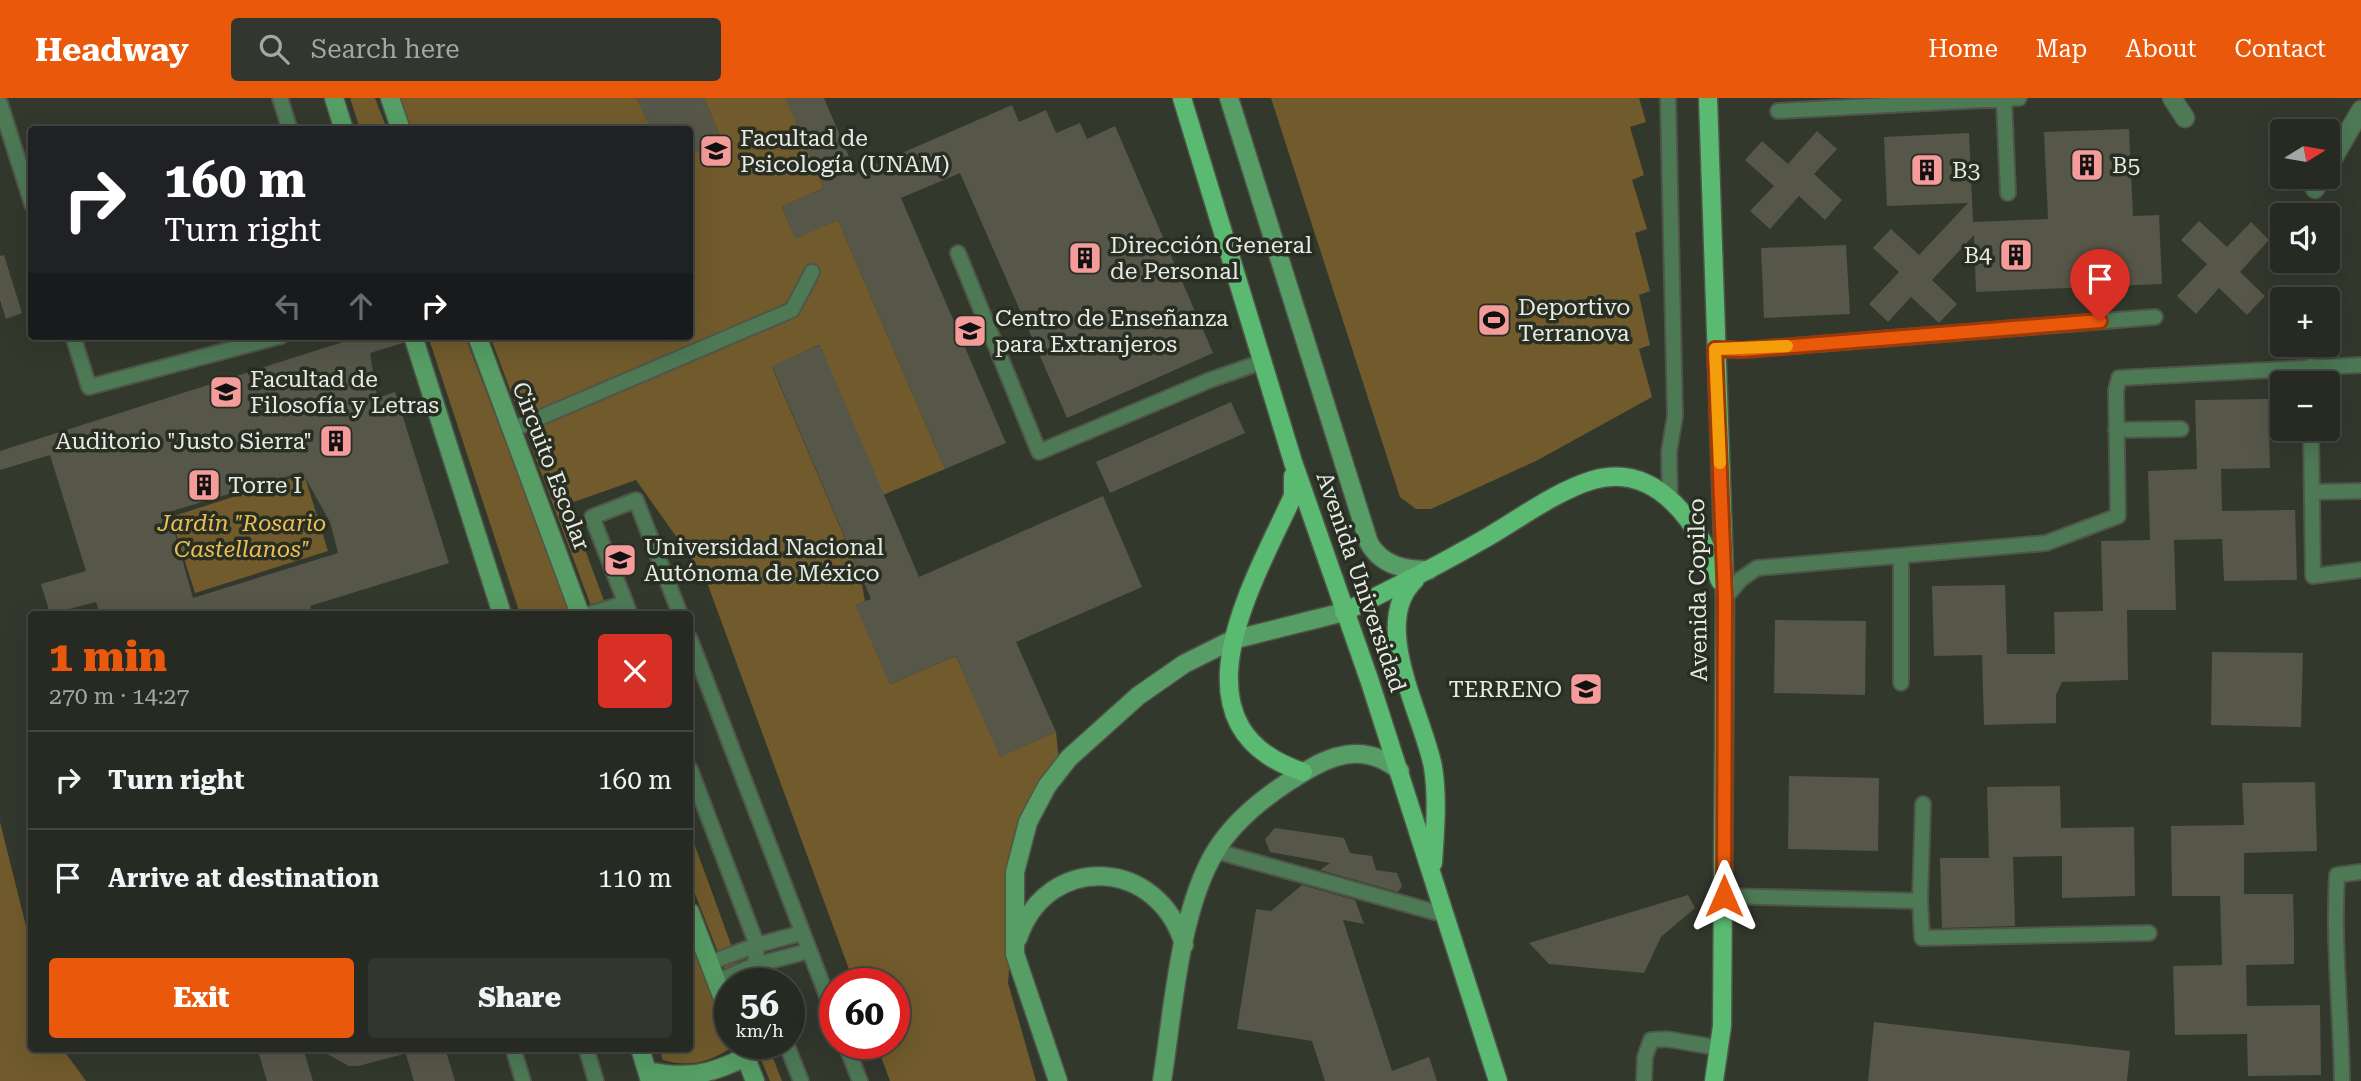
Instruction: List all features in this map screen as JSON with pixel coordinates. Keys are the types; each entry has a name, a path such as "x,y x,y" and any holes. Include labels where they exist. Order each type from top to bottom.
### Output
{"main road":[{"name":"Avenida Universidad","path":"1182,98 1293,462 1400,771 1499,1079"},
{"name":"Avenida Copilco","path":"1708,98 1725,598 1724,896 1719,1048 1714,1081"},
{"path":"1293,462 1293,496 1232,640 1228,683 1237,722 1260,752 1282,765 1303,772"},
{"path":"1344,612 1429,570 1591,480 1610,477 1638,480 1670,498 1695,529 1725,598"},
{"path":"1429,570 1404,593 1395,625 1436,789 1432,873"}],"street":[{"path":"334,98 343,126"},
{"path":"390,98 400,126"},
{"path":"1229,98 1369,543 1378,555 1397,567 1429,570"},
{"path":"2172,98 2185,118"},
{"path":"2340,146 2360,112"},
{"path":"414,340 501,611"},
{"name":"Circuito Escolar","path":"478,340 579,611"},
{"path":"1058,1081 1015,954 1015,872 1028,822 1047,786 1069,758 1138,696 1184,664 1232,640 1344,612"},
{"path":"1162,1081 1184,945 1204,875 1216,851 1252,811 1303,772 1329,758 1357,753 1379,758 1400,771"},
{"path":"1015,954 1022,927 1037,904 1073,881 1101,876 1130,881 1159,899 1179,928 1184,945"},
{"path":"693,920 714,977"},
{"path":"641,1052 649,1076 715,1072 732,1059"},
{"path":"746,1059 755,1081"}],"lane":[{"path":"280,98 289,126"},
{"path":"1668,98 1675,416 1669,452 1670,498"},
{"path":"1778,111 1857,102 2020,98"},
{"path":"2004,99 2008,193"},
{"path":"0,103 28,191"},
{"path":"958,253 1039,452 1210,380 1262,362"},
{"path":"511,430 792,310 812,272"},
{"path":"1715,349 1743,350 2155,317"},
{"path":"74,340 89,387 266,340"},
{"path":"1725,598 1741,579 1757,568 2046,543 2118,516 2116,390 2119,378 2361,365"},
{"path":"2311,366 2311,371"},
{"path":"2116,430 2181,429"},
{"path":"2311,441 2313,576 2361,570"},
{"path":"2312,492 2361,491"},
{"path":"628,609 592,517 636,500 679,611"},
{"path":"1901,556 1902,683"},
{"path":"693,647 819,978"},
{"path":"693,777 757,945 756,968"},
{"path":"1923,804 1920,901 1922,938 2149,933"},
{"path":"1216,851 1445,915"},
{"path":"2342,1081 2341,1004 2334,925 2337,875 2361,872"},
{"path":"1724,896 1920,901"},
{"path":"709,963 757,945 802,933"},
{"path":"748,968 808,951"},
{"path":"1644,1081 1645,1057 1651,1040 1667,1039 1719,1048"},
{"path":"514,1052 523,1081"},
{"path":"587,1052 596,1081"},
{"path":"792,1059 801,1081"},
{"path":"851,1059 860,1081"}],"green space":[{"path":"350,98 375,98 386,126 359,126"},
{"path":"396,98 637,98 650,126 408,126"},
{"path":"704,98 786,98 824,188 782,207 795,238 838,220 945,469 883,495 819,345 772,367 860,574 865,601 856,605 890,684 956,656 1000,756 1056,732 1060,770 1030,818 1015,895 1008,983 1036,1081 890,1081 882,1059 910,1059 910,968 848,968 705,577 636,480 568,504 608,611 593,611 491,340 693,340 693,154 722,141"},
{"name":"Deportivo Terranova","path":"1271,98 1639,98 1646,122 1630,127 1644,175 1632,180 1647,229 1635,233 1650,291 1639,295 1650,345 1639,349 1652,397 1536,461 1431,509 1416,509 1400,497"},
{"path":"429,340 467,340 570,611 519,611"},
{"name":"Jardín \"Rosario Castellanos\"","path":"304,474 328,551 195,593 171,517"},
{"path":"0,822 28,934 28,1052 65,1052 86,1081 0,1081"},
{"path":"693,840 740,968 724,968 693,889"},
{"path":"693,941 714,1000 714,1057 690,1063 663,1060 660,1052 693,1052"},
{"path":"761,1059 773,1059 782,1081 770,1081"}],"building":[{"path":"637,98 704,98 722,141 693,154 693,126 649,126"},
{"path":"785,98 824,98 856,173 1012,105 1019,122 1046,110 1056,133 1080,123 1087,139 1115,126 1213,353 1067,418 960,173 901,198 1006,443 945,469 838,220 795,239 782,207 824,188"},
{"path":"2129,129 2133,216 2159,215 2162,284 1976,292 1974,235 1932,280 1957,304 1939,323 1911,297 1888,322 1869,304 1899,272 1873,248 1891,229 1919,255 1968,203 1887,206 1884,137 1969,133 1973,222 2048,219 2044,132"},
{"path":"1817,131 1837,149 1814,174 1842,200 1825,220 1799,196 1770,229 1750,211 1774,186 1745,160 1762,141 1788,164"},
{"path":"2199,221 2227,247 2251,222 2269,240 2240,272 2265,296 2247,315 2219,288 2196,314 2177,296 2207,264 2181,240"},
{"path":"1846,245 1850,314 1764,318 1761,248"},
{"path":"4,255 22,313 6,319 0,300 0,256"},
{"path":"349,340 403,340 403,343 370,353 377,398 395,392 449,563 310,606 312,611 99,611 96,602 62,611 49,611 41,584 86,571 50,455 0,470 0,451","holes":["302,472 330,522 338,553 193,598 169,512"]},
{"path":"820,345 919,577 1103,496 1142,587 1016,642 1056,732 1000,757 956,656 890,684 855,605 871,599 772,366"},
{"path":"2268,399 2270,468 2221,469 2222,511 2295,510 2297,580 2224,581 2222,539 2174,540 2176,610 2127,610 2128,680 2062,682 2056,695 2056,723 1984,725 1982,655 1934,656 1932,586 2005,585 2007,654 2055,654 2054,612 2103,611 2101,541 2150,540 2148,471 2197,469 2195,400"},
{"path":"1231,402 1245,433 1110,493 1096,462"},
{"path":"1775,620 1866,621 1865,695 1774,693"},
{"path":"2212,652 2303,653 2301,727 2211,725"},
{"path":"1789,776 1879,778 1878,851 1788,849"},
{"path":"2315,782 2317,851 2244,853 2244,894 2293,894 2294,964 2246,965 2247,1006 2320,1005 2321,1075 2248,1076 2247,1034 2175,1035 2173,966 2222,965 2220,896 2172,896 2171,826 2244,825 2242,783"},
{"path":"2060,786 2061,828 2134,827 2135,896 2062,898 2062,856 2013,857 2015,926 1942,928 1940,858 1989,858 1987,787"},
{"path":"1275,828 1344,838 1350,853 1372,856 1376,870 1397,873 1402,886 1398,892 1320,870 1330,863 1270,852 1265,839"},
{"path":"1302,885 1355,900 1364,924 1343,920 1392,1071 1429,1057 1437,1081 1325,1081 1312,1041 1237,1029 1256,909 1271,911"},
{"path":"1688,895 1695,908 1661,937 1644,973 1549,964 1529,943"},
{"path":"1874,1022 2130,1051 2127,1081 1868,1081"},
{"path":"258,1052 304,1052 313,1081 267,1081"},
{"path":"323,1052 404,1052 358,1066 349,1066"},
{"path":"405,1052 446,1052 455,1081 414,1081"}],"slow traffic":[{"path":"1720,463 1715,349 1743,350 1787,346"}],"place":[{"name":"Facultad de Psicología (UNAM)","path":"716,151"},
{"name":"B5","path":"2087,165"},
{"name":"B3","path":"1927,170"},
{"name":"B4","path":"2016,255"},
{"name":"Dirección General de Personal","path":"1085,258"},
{"name":"Deportivo Terranova","path":"1494,320"},
{"name":"Centro de Enseñanza para Extranjeros","path":"970,331"},
{"name":"Facultad de Filosofía y Letras","path":"226,392"},
{"name":"Auditorio \"Justo Sierra\"","path":"336,441"},
{"name":"Torre I","path":"204,485"},
{"name":"Universidad Nacional Autónoma de México","path":"620,560"},
{"name":"TERRENO","path":"1586,689"}],"route":[{"path":"1724,896 1725,598 1715,349 1743,350 2100,321"}]}
